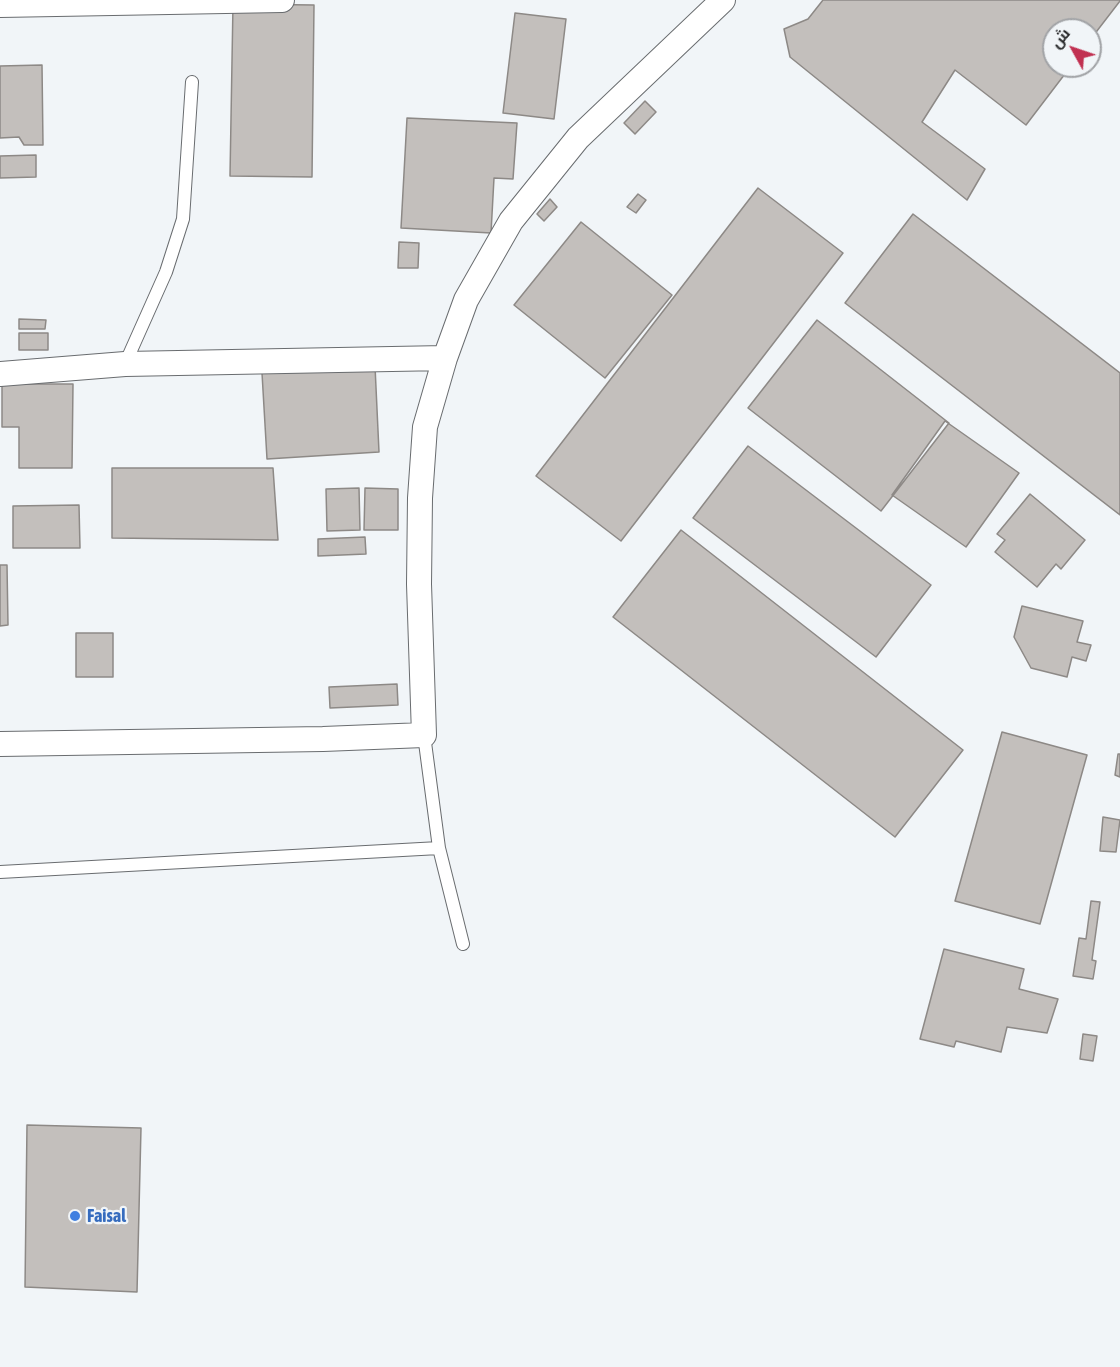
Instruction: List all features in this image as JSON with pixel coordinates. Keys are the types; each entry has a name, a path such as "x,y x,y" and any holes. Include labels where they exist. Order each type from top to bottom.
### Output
{"street":[{"path":"0,6 282,0"},
{"path":"0,744 323,739 424,735 419,584 420,498 425,427 445,358 466,300 511,220 578,138 723,0"},
{"path":"0,374 125,364 445,358"}],"lane":[{"path":"125,364 165,272 183,219 192,82"},
{"path":"424,735 439,848 463,944"},
{"path":"0,872 439,848"}],"building":[{"path":"823,0 1120,0 1102,24 1102,18 1042,18 1042,78 1062,78 1026,125 955,70 922,122 985,169 967,200 790,57 784,29 808,19"},
{"path":"233,4 314,5 312,177 230,176"},
{"path":"515,13 566,19 554,119 503,113"},
{"path":"42,65 43,145 24,145 19,137 0,138 0,66"},
{"path":"645,101 656,112 635,134 624,123"},
{"path":"407,118 517,123 513,179 494,178 491,233 401,228"},
{"path":"36,155 36,177 0,178 0,156"},
{"path":"758,188 843,253 621,541 536,476"},
{"path":"638,194 646,200 636,213 627,207"},
{"path":"550,199 557,207 544,221 537,214"},
{"path":"913,214 1120,373 1120,515 845,303"},
{"path":"581,222 672,295 605,378 514,305"},
{"path":"399,242 419,243 418,268 398,268"},
{"path":"19,319 46,320 45,329 19,329"},
{"path":"817,320 949,423 881,511 748,408"},
{"path":"19,333 48,333 48,350 19,350"},
{"path":"375,366 379,452 267,459 262,373"},
{"path":"2,384 73,384 72,468 19,468 19,427 2,427"},
{"path":"945,421 1019,473 966,547 892,495"},
{"path":"748,446 931,585 876,657 693,518"},
{"path":"112,468 273,468 278,540 112,538"},
{"path":"359,488 360,530 327,531 326,489"},
{"path":"365,488 398,489 398,530 364,530"},
{"path":"1030,494 1085,540 1061,569 1056,564 1037,587 995,552 1005,540 997,534"},
{"path":"79,505 80,548 13,548 13,506"},
{"path":"681,530 963,750 895,837 613,617"},
{"path":"365,537 366,554 318,556 318,539"},
{"path":"0,565 7,565 8,625 0,626"},
{"path":"1022,606 1083,621 1077,642 1091,645 1086,661 1072,657 1067,677 1031,668 1014,637"},
{"path":"76,633 113,633 113,677 76,677"},
{"path":"397,684 398,705 330,708 329,687"},
{"path":"1002,732 1087,755 1040,924 955,901"},
{"path":"1118,754 1120,754 1120,777 1115,775"},
{"path":"1103,817 1120,820 1116,852 1100,851"},
{"path":"1091,901 1100,902 1092,960 1096,961 1093,979 1073,976 1079,938 1086,939"},
{"path":"944,949 1024,969 1019,989 1058,999 1047,1033 1007,1027 1001,1052 956,1041 954,1047 920,1039"},
{"path":"1083,1034 1097,1036 1093,1061 1080,1059"},
{"path":"27,1125 141,1128 137,1292 25,1287"}],"place":[{"name":"Faisal","path":"75,1216"}]}
